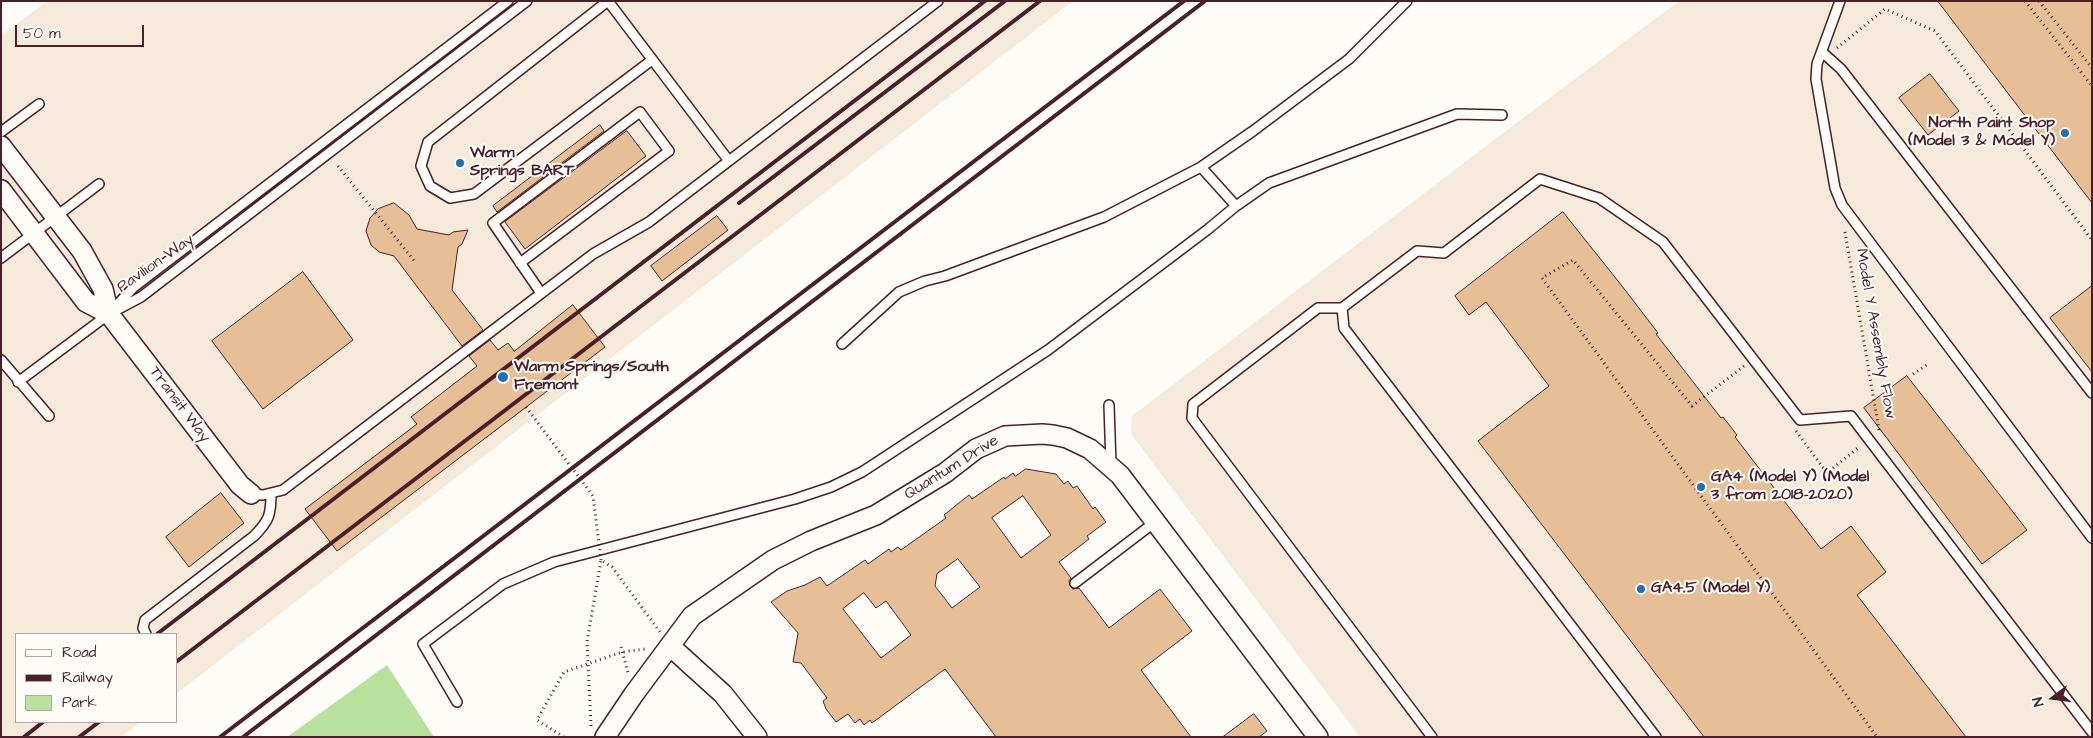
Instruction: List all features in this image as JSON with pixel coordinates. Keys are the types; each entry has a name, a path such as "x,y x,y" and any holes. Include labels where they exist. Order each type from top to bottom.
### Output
{"street":[{"name":"Transit Way","path":"1,146 82,251 103,289 109,314 240,485 251,494"},
{"name":"Transit Way","path":"1,190 86,302 109,314"},
{"name":"Quantum Drive","path":"598,732 634,694 692,616 773,560 811,541 876,515 945,473 976,449 1004,436 1042,434 1067,438 1090,449 1111,466 1156,522 1318,737"},
{"path":"670,646 723,694 757,737"}],"lane":[{"name":"Pavilion Way","path":"109,314 134,287 508,1"},
{"name":"Pavilion Way","path":"109,314 141,297 527,1"},
{"path":"652,60 474,194 450,198 430,186 421,166 428,142 608,1 729,161"},
{"path":"251,494 271,494 282,490 600,248 649,222 938,1"},
{"path":"842,344 899,292 1104,217 1201,167 1253,131 1349,59 1406,1"},
{"path":"1840,1 1817,64 1816,79 1835,188 1842,205 2092,538"},
{"path":"1822,52 1842,69 2092,393"},
{"path":"1,132 38,104"},
{"path":"520,264 669,151 640,112 493,223 520,264 541,293"},
{"path":"457,702 423,644 503,584 554,562 795,499 831,487 862,472 1048,350 1236,206 1269,184 1286,176 1457,114 1502,115"},
{"path":"1201,167 1236,206"},
{"path":"1432,737 1192,418 1193,404 1318,308 1342,308 1417,251 1444,253 1540,180 1598,198 1664,242 1800,420 1851,416 2092,732"},
{"path":"1,258 99,184"},
{"path":"1342,308 1344,328 1656,737"},
{"path":"18,382 109,314"},
{"path":"1,360 49,416"},
{"path":"1109,405 1111,466"},
{"path":"146,633 143,628 146,620 254,536 267,523 271,511 271,494"},
{"path":"1075,583 1156,522"}],"path":[{"path":"2025,1 2092,86"},
{"path":"2039,1 2092,68"},
{"path":"1817,64 1885,10 1935,31 2092,240"},
{"path":"338,166 416,263"},
{"name":"Model Y Assembly Flow","path":"1845,228 1879,431"},
{"path":"1752,372 1746,364 1692,406 1573,260 1542,278 1877,737"},
{"path":"1913,374 1928,364"},
{"path":"526,407 592,496 601,560 587,642 588,664 598,732"},
{"path":"1792,426 1827,473 1864,443"},
{"path":"564,737 537,720 564,672 622,652 670,646 612,567"}],"shaded area":[{"path":"47,1 1073,1 178,692 178,633 15,633 15,723 139,723 121,737 1,737 1,36"},
{"path":"1679,1 2092,1 2092,737 1360,737 1131,434 1132,416"}],"green space":[{"path":"387,665 434,737 287,737"}],"building":[{"name":"North Paint Shop (Model 3 & Model Y)","path":"1938,1 2092,1 2092,203 1984,62"},
{"path":"1930,74 1959,111 1928,135 1899,98"},
{"path":"600,125 604,131 497,212 493,206"},
{"path":"627,131 646,156 525,249 505,222"},
{"path":"394,203 409,215 417,229 449,235 453,232 468,230 462,244 458,247 452,290 483,330 462,346 394,256 379,252 371,245 366,231 370,218 378,209"},
{"name":"GA4 (Model Y) (Model 3 from 2018-2020)","path":"1563,212 1622,286 1658,333 1656,334 1721,418 1723,417 1737,435 1735,437 1821,549 1851,526 1861,539 1886,572 1857,595 1966,737 1704,737 1478,441 1549,386 1486,302 1469,315 1455,296"},
{"path":"717,216 728,230 662,281 651,266"},
{"path":"303,272 353,340 263,409 212,341"},
{"path":"2092,286 2092,372 2050,318"},
{"path":"573,305 605,347 337,551 305,509 417,424 411,417 477,366 469,356 490,340 498,350 508,343 514,351"},
{"path":"1907,376 2027,530 1982,564 1864,408"},
{"path":"1026,469 1056,474 1064,484 1068,481 1073,488 1077,486 1093,509 1095,507 1106,522 1087,536 1089,539 1059,562 1071,578 1069,581 1070,586 1073,589 1079,588 1109,628 1160,589 1192,631 1141,670 1191,737 996,737 945,669 872,723 870,720 864,725 860,719 855,723 848,714 836,722 826,709 823,701 827,698 801,663 793,662 798,633 771,602 787,591 805,585 820,577 827,586 865,560 868,564 889,549 891,552 898,547 901,550 946,518 944,515 969,495 972,499 1004,477 1005,479 1013,473 1015,476","holes":["1023,496 1051,535 1021,558 992,518","958,559 980,587 952,608 935,586 937,574","864,593 876,608 886,601 911,635 881,658 843,609"]},
{"path":"221,493 244,523 189,567 166,537"},
{"path":"1254,714 1267,731 1259,737 1223,737"}],"railway":[{"path":"158,633 985,1"},
{"path":"739,203 1005,1"},
{"path":"178,660 1040,1"},
{"path":"220,737 1184,1"},
{"path":"243,737 1205,1"},
{"path":"24,737 42,723"},
{"path":"79,737 98,723"}],"place":[{"name":"North Paint Shop (Model 3 & Model Y)","path":"2065,133"},
{"name":"Warm Springs BART","path":"460,163"},
{"name":"Warm Springs/South Fremont","path":"503,377"},
{"name":"GA4 (Model Y) (Model 3 from 2018-2020)","path":"1701,487"},
{"name":"GA4.5 (Model Y)","path":"1641,589"}]}
